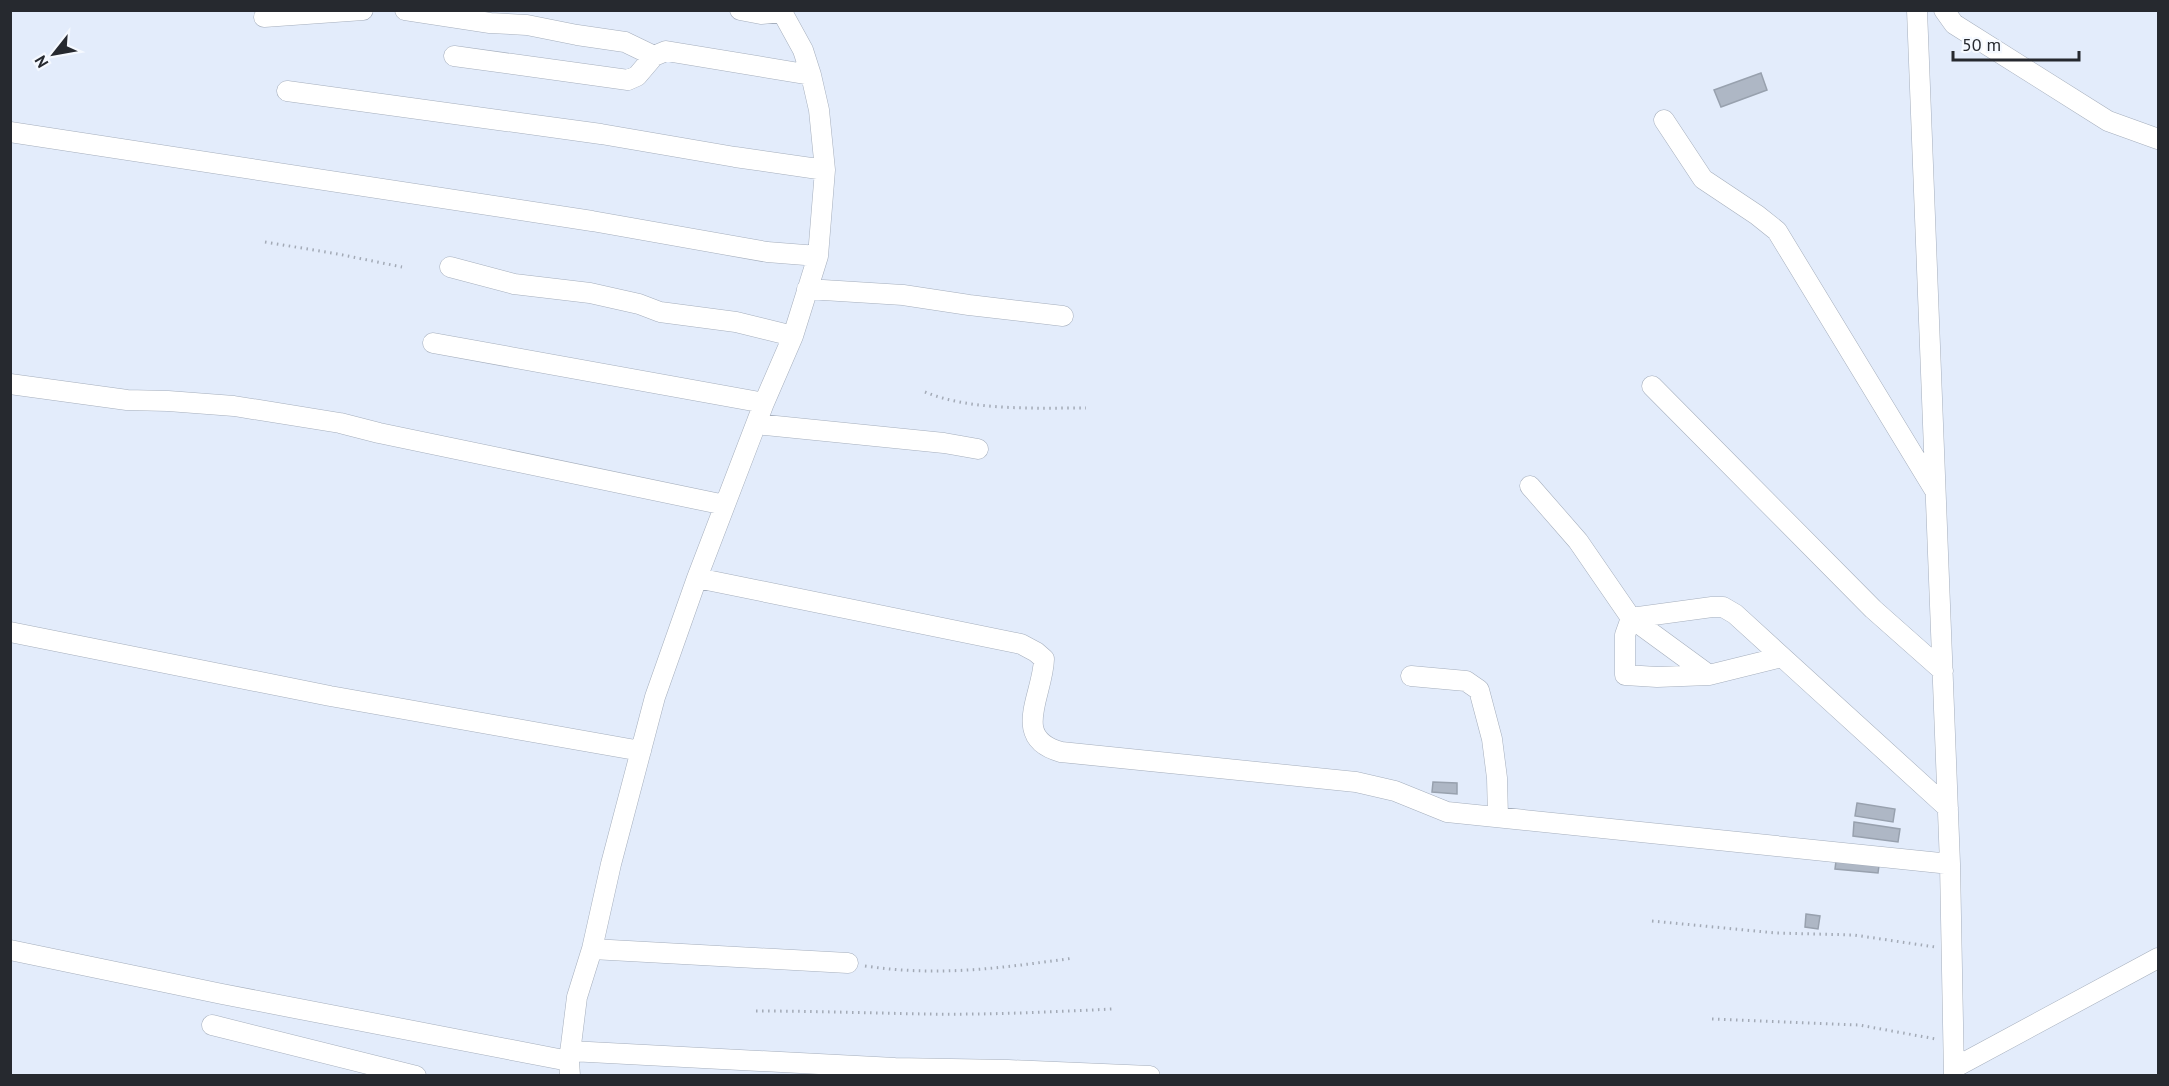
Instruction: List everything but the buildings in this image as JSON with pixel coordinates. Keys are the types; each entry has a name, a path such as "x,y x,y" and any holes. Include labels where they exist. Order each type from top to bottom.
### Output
{"street":[{"path":"264,17 363,10"},
{"path":"405,10 490,23 527,25 577,36 625,42 654,56"},
{"path":"570,1063 577,997 592,949 611,864 655,698 697,578 764,403 793,336 818,256 825,170 819,110 812,75 803,50 782,11 761,14 740,10"},
{"path":"1917,10 1950,864 1954,1072 2158,958"},
{"path":"1944,10 1954,24 2108,121 2158,139"},
{"path":"454,56 628,80 637,76 654,56 666,51 812,75"},
{"path":"287,91 601,134 825,170"},
{"path":"1664,120 1703,179 1777,231 1936,491"},
{"path":"10,132 592,221 767,252 818,256"},
{"path":"450,267 514,284 590,293 639,304 660,312 736,322 793,336"},
{"path":"807,289 903,295 1064,316"},
{"path":"433,343 764,403"},
{"path":"10,384 127,400 168,400 234,406 340,423 725,505"},
{"path":"1652,386 1873,609 1943,671"},
{"path":"756,424 944,443 978,449"},
{"path":"1530,486 1578,541 1631,618 1709,675"},
{"path":"697,578 1021,644 1044,659 1032,726 1035,738 1042,745 1060,752 1356,782 1395,791 1447,812 1950,864"},
{"path":"1631,618 1712,607 1723,607 1736,614 1948,808"},
{"path":"1631,618 1625,635 1625,675 1709,675 1782,657"},
{"path":"10,632 330,696 641,751"},
{"path":"1411,676 1466,681 1479,690 1492,739 1497,778 1498,818"},
{"path":"592,949 848,963"},
{"path":"10,950 570,1063 1008,1070 1150,1076"},
{"path":"212,1025 416,1076"}],"path":[{"path":"265,242 402,267"},
{"path":"925,392 944,400 989,405 1027,408 1086,408"},
{"path":"1652,921 1776,933 1854,935 1952,949"},
{"path":"848,963 930,972 973,971 1074,958"},
{"path":"756,1011 986,1014 1112,1008"},
{"path":"1712,1019 1859,1024 1938,1040"}]}
